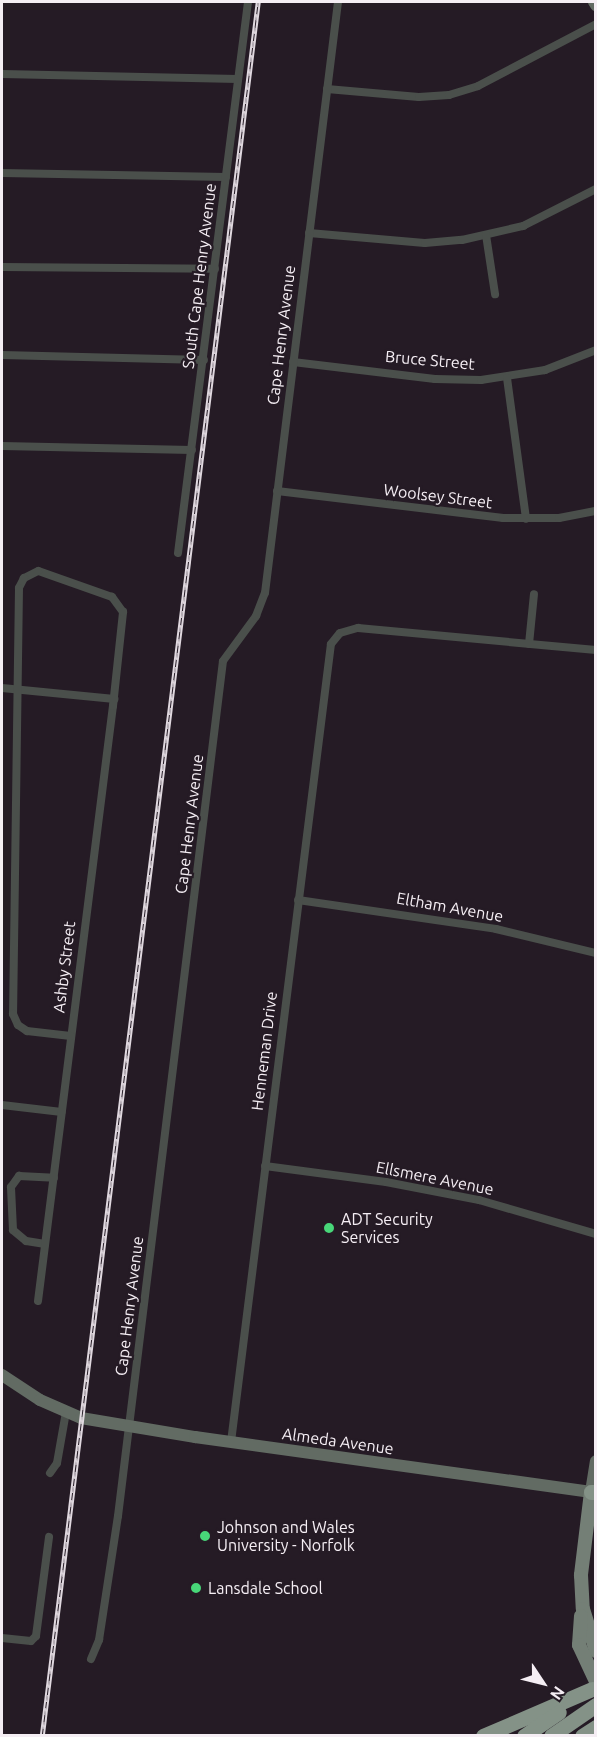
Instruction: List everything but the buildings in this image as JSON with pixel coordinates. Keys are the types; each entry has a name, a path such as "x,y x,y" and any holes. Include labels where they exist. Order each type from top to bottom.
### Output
{"highway":[{"path":"483,1736 594,1686"},
{"path":"524,1736 594,1686"},
{"path":"551,1736 596,1705"},
{"path":"582,1736 596,1726"}],"main road":[{"path":"593,1492 581,1564 582,1602 579,1645 594,1686"},
{"path":"582,1602 596,1652"}],"street":[{"name":"South Cape Henry Avenue","path":"178,553 248,2"},
{"name":"Cape Henry Avenue","path":"91,1659 99,1640 130,1426 223,661 261,604 338,2"},
{"path":"327,89 419,97 449,95 478,86 596,24"},
{"path":"2,74 238,79"},
{"path":"2,173 226,177"},
{"path":"309,233 425,243 486,235 523,226 596,189"},
{"path":"486,235 495,294"},
{"path":"2,267 215,269"},
{"name":"Bruce Street","path":"293,362 435,379 507,378 545,370 596,350"},
{"path":"2,356 204,360"},
{"path":"507,378 526,519"},
{"path":"2,446 192,450"},
{"name":"Woolsey Street","path":"277,491 526,519 596,511"},
{"name":"Ashby Street","path":"19,688 19,588 24,578 38,571 116,599 123,612 114,699 38,1301"},
{"path":"529,644 534,594"},
{"name":"Henneman Drive","path":"231,1442 327,663 335,638 358,628 596,650"},
{"path":"2,688 114,699"},
{"path":"19,688 13,1014 18,1025 27,1031 71,1036"},
{"name":"Eltham Avenue","path":"298,900 496,929 596,953"},
{"path":"2,1105 62,1112"},
{"name":"Ellsmere Avenue","path":"265,1166 386,1182 480,1200 596,1234"},
{"path":"45,1244 21,1239 14,1230 11,1187 20,1176 54,1178"},
{"name":"Almeda Avenue","path":"3,1380 81,1418 231,1442 593,1492"},
{"path":"50,1473 57,1463 66,1412"},
{"path":"593,1492 596,1461"},
{"path":"2,1638 31,1641 36,1636 50,1537"}],"railway":[{"path":"42,1736 258,2"}],"place":[{"name":"ADT Security Services","path":"329,1228"},
{"name":"Johnson and Wales University - Norfolk","path":"205,1536"},
{"name":"Lansdale School","path":"196,1588"}]}
